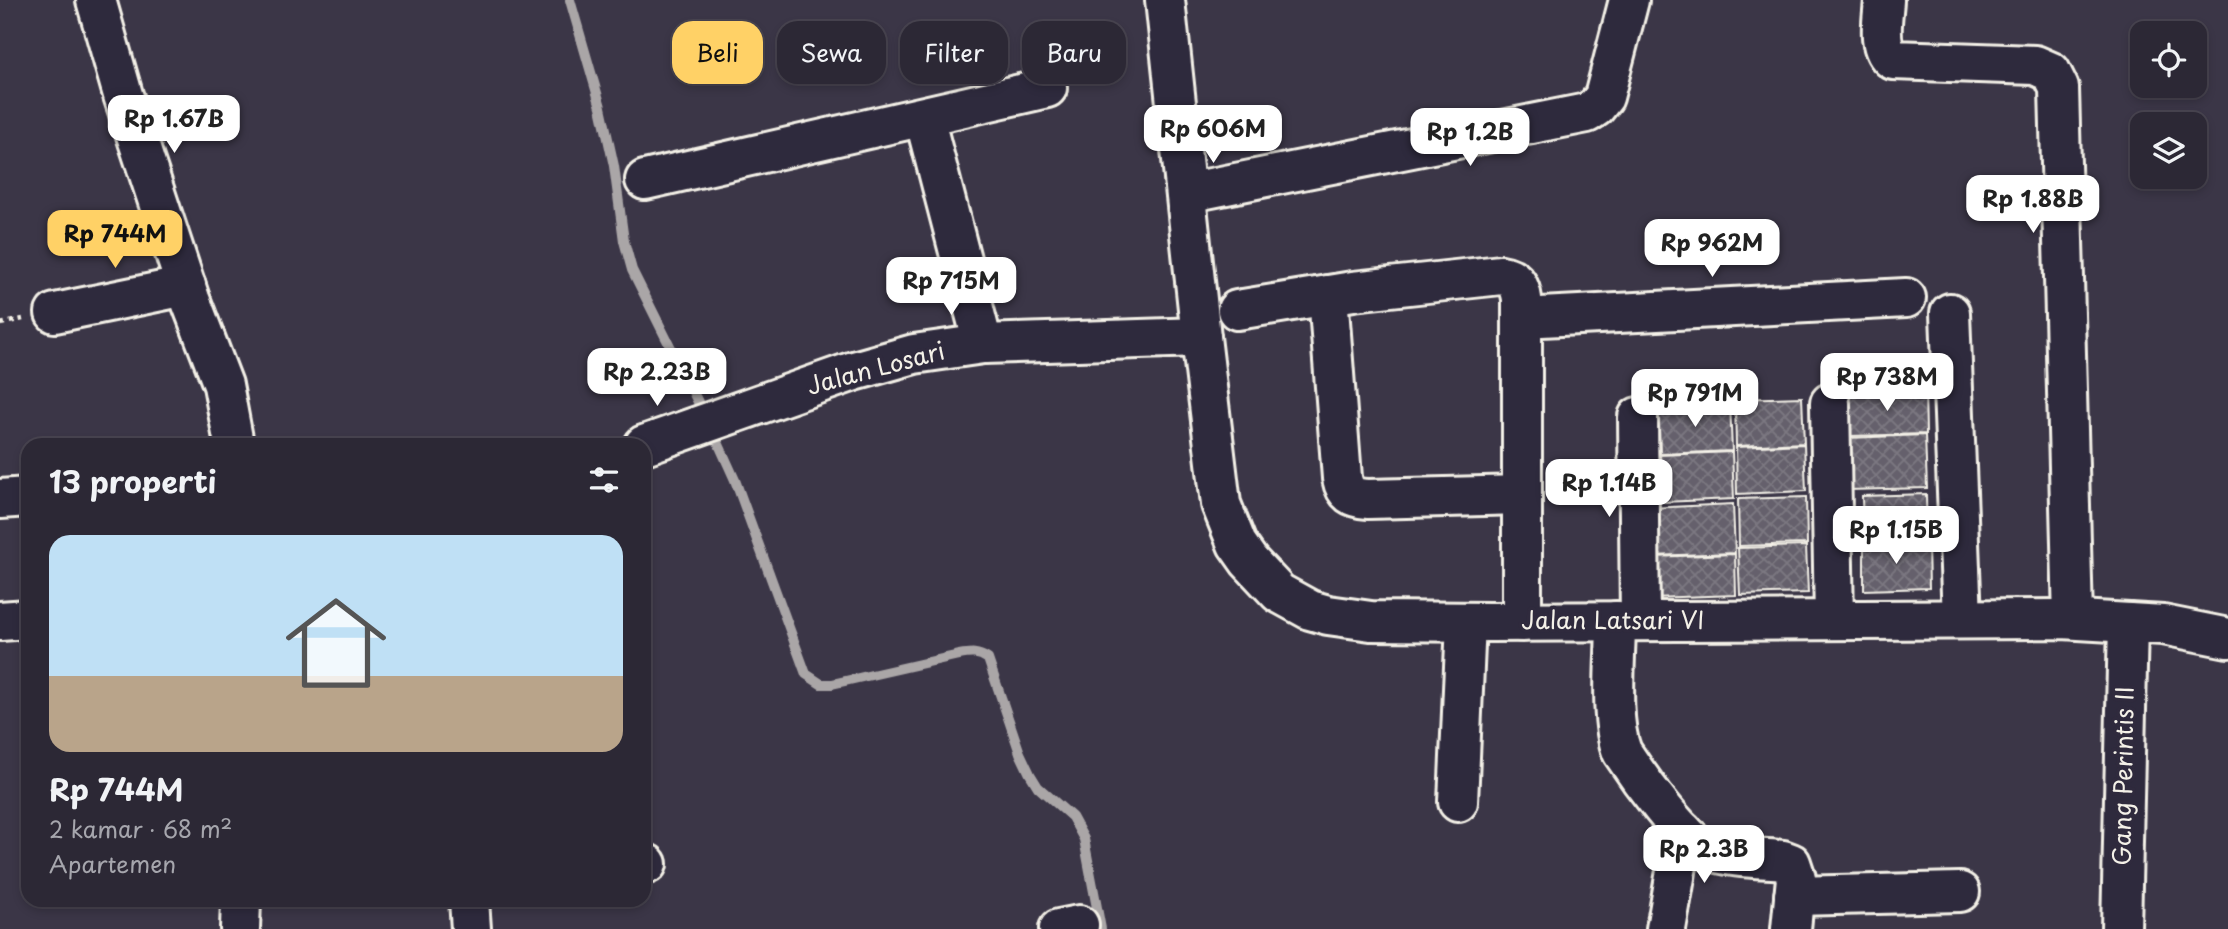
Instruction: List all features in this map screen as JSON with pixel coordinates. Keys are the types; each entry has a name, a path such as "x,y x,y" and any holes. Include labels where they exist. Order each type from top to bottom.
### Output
{"street":[{"path":"96,0 123,95 186,286 223,384 233,438"},
{"name":"Jalan Latsari VI","path":"1165,0 1221,504 1237,544 1260,575 1279,593 1310,610 1371,621 2073,619 2163,625 2228,638"},
{"path":"1186,193 1587,113 1604,97 1629,0"},
{"path":"1884,0 1883,41 1888,56 1893,60 2035,65 2051,72 2059,88 2073,619"},
{"path":"645,180 1047,88"},
{"path":"923,117 983,344"},
{"path":"1237,310 1328,295 1501,275 1509,276 1518,283 1522,318 1522,622"},
{"path":"55,313 186,286"},
{"path":"1328,295 1342,478 1347,492 1351,496 1368,499 1521,495"},
{"path":"1522,318 1906,298"},
{"path":"1950,313 1962,619"},
{"name":"Jalan Losari","path":"651,442 890,360 943,349 983,344 1201,337"},
{"path":"1830,403 1834,620"},
{"path":"1638,417 1628,621 1616,719 1618,742 1630,764 1693,842 1709,851 1791,863 1796,874 1793,913 1960,892"},
{"path":"0,499 21,498"},
{"path":"0,621 21,620"},
{"path":"1458,802 1466,622"},
{"name":"Gang Perintis II","path":"2121,929 2128,622"},
{"path":"1666,929 1683,831"},
{"path":"240,929 241,907"},
{"path":"469,907 471,929"}],"building":[{"path":"1925,389 1926,434 1850,436 1849,391"},
{"path":"1802,397 1804,443 1736,446 1735,399"},
{"path":"1730,403 1732,451 1660,454 1658,407"},
{"path":"1925,435 1927,488 1848,490 1846,438"},
{"path":"1804,444 1806,491 1737,494 1736,447"},
{"path":"1732,452 1734,499 1662,502 1660,455"},
{"path":"1926,494 1927,541 1863,542 1862,496"},
{"path":"1806,497 1807,544 1739,546 1738,499"},
{"path":"1733,504 1735,553 1651,556 1649,508"},
{"path":"1928,542 1929,588 1864,590 1864,544"},
{"path":"1806,546 1808,593 1740,595 1738,548"},
{"path":"1735,554 1736,595 1652,598 1651,557"}],"waterway":[{"path":"570,0 601,107 614,166 624,241 632,270 705,416"},
{"path":"712,429 735,480 806,674 821,684 832,684 963,654 978,654 988,659 1020,753 1030,774 1038,787 1072,817 1084,839 1101,929"}]}
